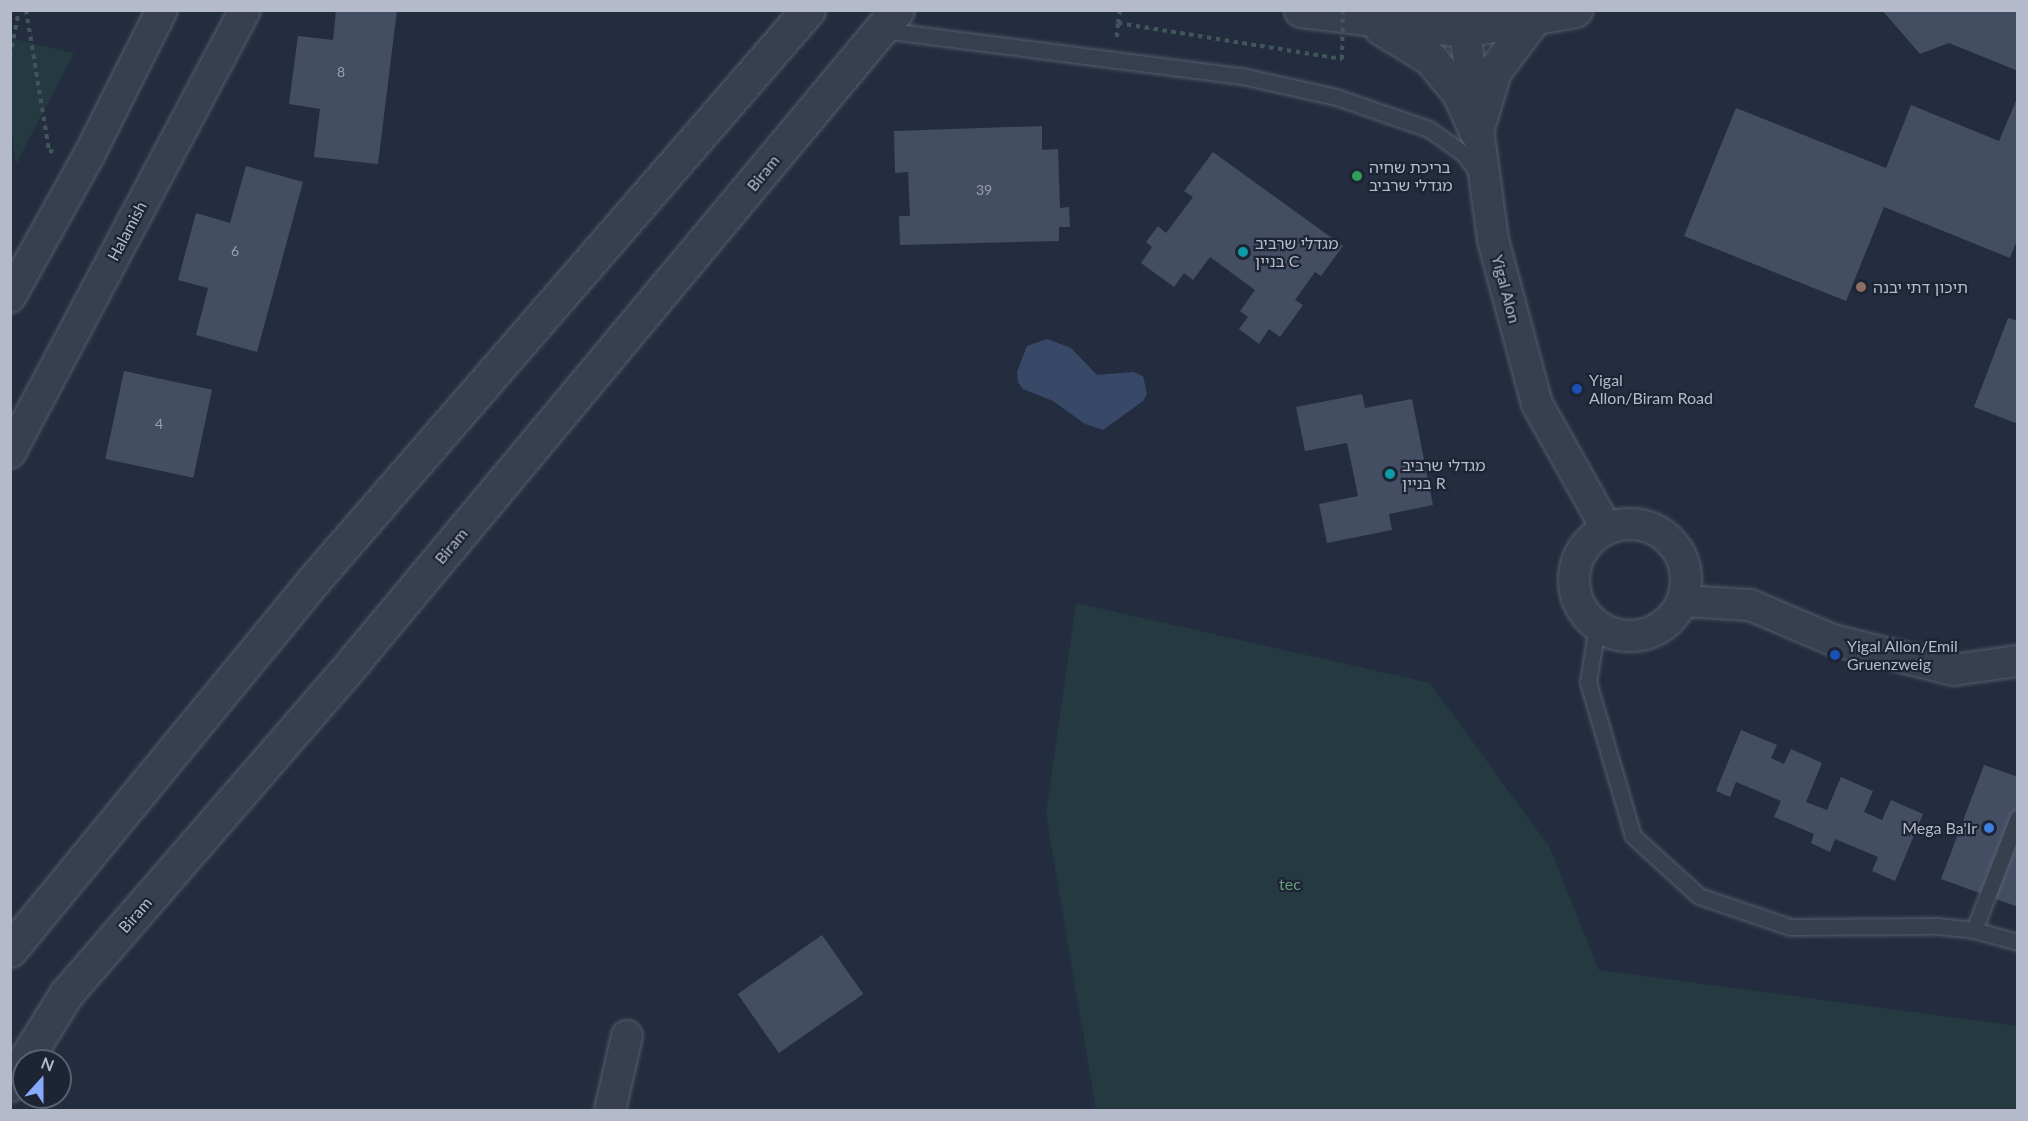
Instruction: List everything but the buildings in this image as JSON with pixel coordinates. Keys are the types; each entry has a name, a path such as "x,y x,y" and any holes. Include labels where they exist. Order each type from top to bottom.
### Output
{"street":[{"path":"10,297 89,155 162,10"},
{"name":"Halamish","path":"10,453 245,10"},
{"path":"10,951 313,580 808,10"},
{"path":"1301,10 1356,16 1532,21 1575,10"},
{"path":"1356,16 1430,58 1459,93 1476,131"},
{"name":"Biram","path":"10,1084 66,994 355,660 888,20"},
{"name":"Yigal Alon","path":"1463,20 1476,131 1493,240 1537,404 1607,529"},
{"path":"1476,131 1494,71 1532,21"},
{"path":"1625,524 1645,526 1665,536 1680,554 1686,570 1683,601 1661,627 1640,635 1618,635 1597,626 1585,613 1574,579 1584,550 1607,529 1625,524"},
{"path":"1683,601 1750,605 1833,640 1953,670 2018,662"},
{"path":"610,1110 627,1036"}],"lane":[{"path":"888,20 1242,76 1336,98 1429,129 1464,154 1484,180"},
{"path":"1597,626 1588,682 1600,711 1633,836 1699,896 1790,927 1937,926 1974,930 2018,942"},
{"path":"1974,930 2018,817"}],"path":[{"path":"10,56 19,10"},
{"path":"26,10 49,151"},
{"path":"1120,10 1118,23 1342,59 1356,16"}],"green space":[{"path":"10,38 74,53 16,164 10,121"},
{"name":"tec","path":"1076,603 1430,683 1550,848 1599,970 2017,1026 2017,1110 1096,1110 1046,814"}],"water":[{"path":"1047,339 1071,348 1097,375 1133,372 1143,376 1147,394 1143,401 1103,430 1085,424 1053,401 1023,389 1018,382 1017,372 1027,346"}],"place":[{"name":"בריכת שחיה מגדלי שרביב","path":"1357,176"},
{"name":"מגדלי שרביב בניין C","path":"1243,252"},
{"name":"תיכון דתי יבנה","path":"1861,287"},
{"name":"Yigal Allon/Biram Road","path":"1577,389"},
{"name":"מגדלי שרביב בניין R","path":"1390,474"},
{"name":"Yigal Allon/Emil Gruenzweig","path":"1835,655"},
{"name":"Mega Ba'Ir","path":"1989,828"}]}
